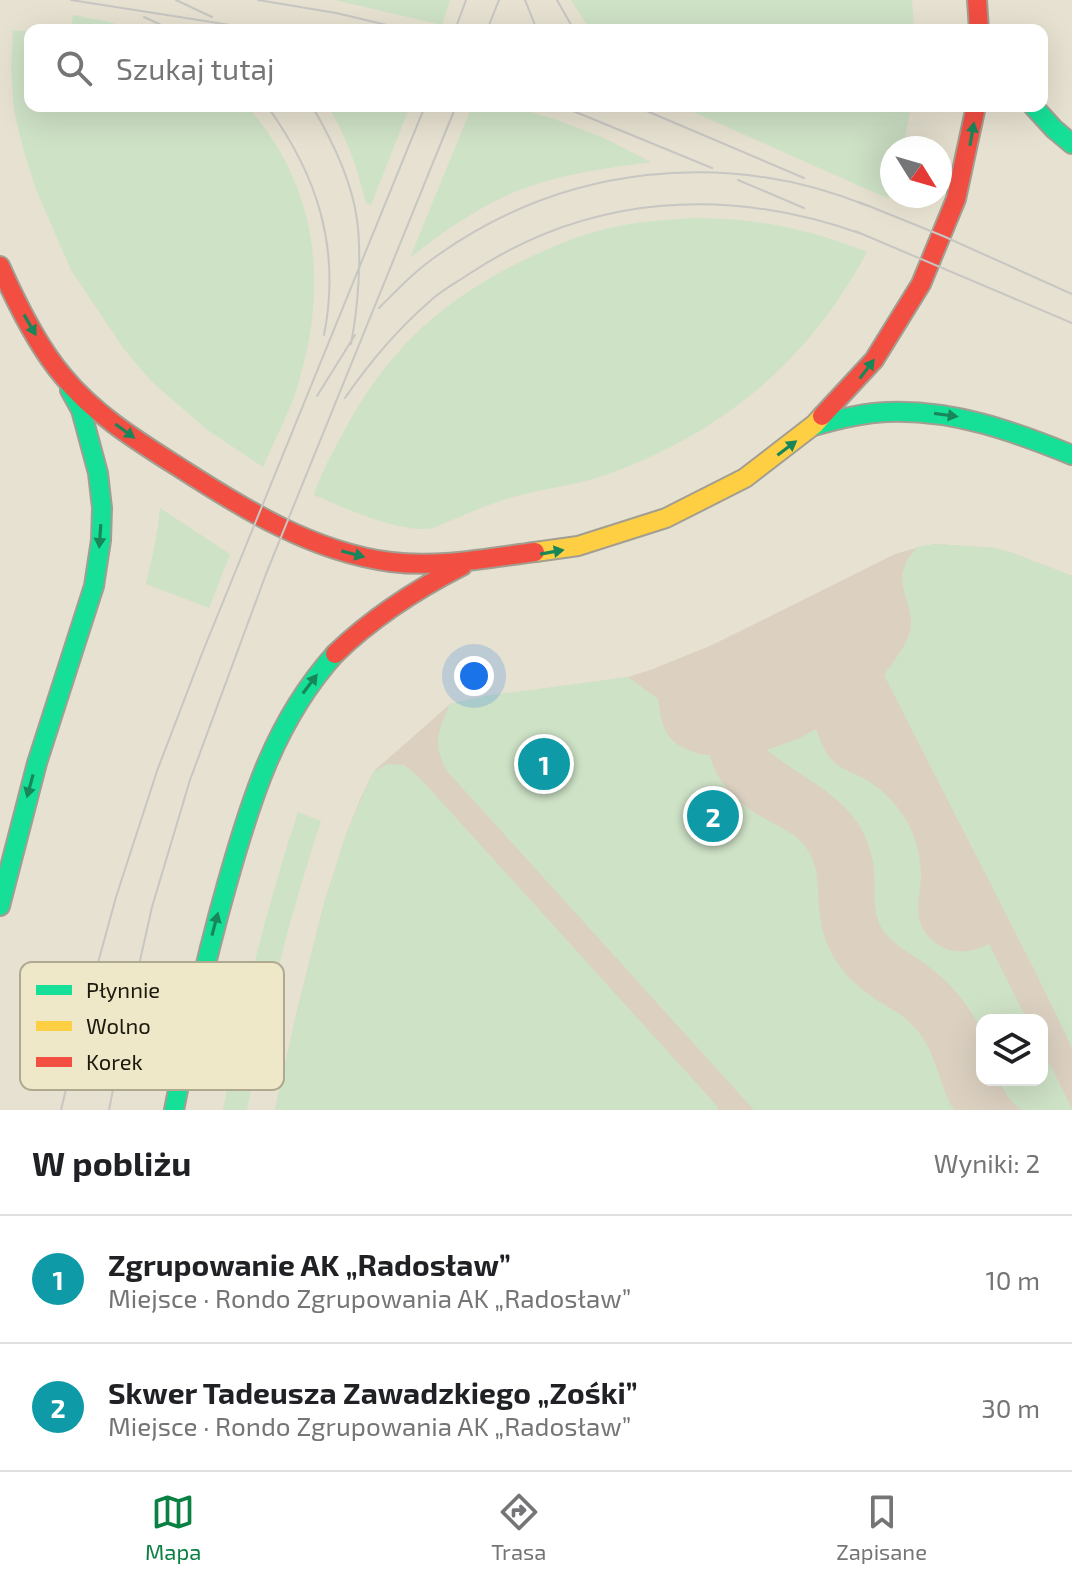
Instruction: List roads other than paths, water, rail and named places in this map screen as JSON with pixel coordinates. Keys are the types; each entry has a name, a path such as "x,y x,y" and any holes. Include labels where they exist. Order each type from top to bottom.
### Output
{"main road":[{"path":"977,0 981,24"},
{"path":"66,381 104,416 214,490 284,527 345,552 391,562 440,564 520,557 597,543 646,527 706,501 740,481 814,426 846,393 872,362 912,302 932,263 958,195 975,112"},
{"path":"1038,112 1072,144"},
{"path":"0,266 29,324 81,410 94,454 101,499 101,540 94,586 37,763 0,906"},
{"path":"814,426 879,412 924,412 987,423 1072,455"},
{"path":"206,962 248,811 274,741 286,719 320,670 356,632 422,586 474,560"},
{"path":"174,1110 178,1090"}],"tram line":[{"path":"71,0 224,24"},
{"path":"176,0 212,17"},
{"path":"258,0 383,24"},
{"path":"457,24 466,0"},
{"path":"489,24 499,0"},
{"path":"525,0 535,24"},
{"path":"557,0 571,24"},
{"path":"144,17 159,24"},
{"path":"271,112 300,159 321,214 329,273 329,303 324,335"},
{"path":"315,112 340,161 357,220 358,282 351,344"},
{"path":"98,962 157,771 423,112"},
{"path":"140,962 152,907 190,780 266,574 454,112"},
{"path":"576,112 712,168"},
{"path":"649,112 804,178"},
{"path":"379,308 430,261 487,225 539,201 592,185 647,175 703,172 758,177 814,188 868,206"},
{"path":"738,180 804,208"},
{"path":"859,202 1072,294"},
{"path":"345,398 395,335 438,294 515,247 563,227 612,213 662,206 712,204 763,209 814,219 865,235"},
{"path":"855,231 1072,323"},
{"path":"317,396 355,335"},
{"path":"61,1110 66,1090"},
{"path":"109,1110 113,1090"}],"place":[{"name":"Zgrupowanie AK „Radosław”","path":"544,764"},
{"name":"Skwer Tadeusza Zawadzkiego „Zośki”","path":"713,816"}]}
